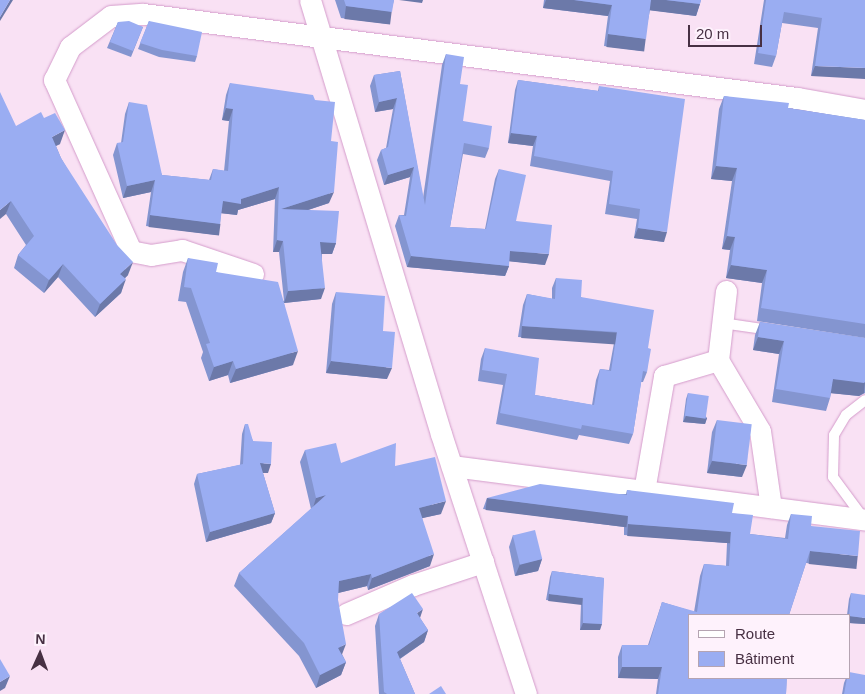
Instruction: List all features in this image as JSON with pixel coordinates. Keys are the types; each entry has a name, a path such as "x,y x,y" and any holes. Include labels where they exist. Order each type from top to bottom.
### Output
{"street":[{"path":"310,0 319,38 452,466 526,694"},
{"path":"253,274 182,250 151,255 130,251 54,80 70,47 111,16 143,14 319,38 550,65 865,110"},
{"path":"726,291 718,360 760,431 771,507"},
{"path":"644,491 664,376 718,360"},
{"path":"452,466 865,520"},
{"path":"346,614 413,584 483,562"}],"lane":[{"path":"722,323 779,332"},
{"path":"865,400 846,416 834,435 833,477 865,520"}],"building":[{"path":"0,0 10,0 0,17"},
{"path":"344,0 394,0 392,12 346,6"},
{"path":"574,0 651,0 646,39 608,34 612,5"},
{"path":"666,0 701,0 700,4"},
{"path":"766,0 865,0 865,68 815,66 822,18 784,12 776,56 758,53"},
{"path":"129,21 143,27 133,51 110,42 118,22"},
{"path":"149,21 202,32 197,56 162,50 140,43"},
{"path":"446,54 464,57 460,84 468,85 463,121 492,126 489,148 464,143 450,227 486,229 499,169 526,175 516,221 552,225 549,254 510,251 509,266 411,256 399,215 406,216 414,167 388,175 381,150 388,147 397,98 379,102 374,75 400,71 425,205"},
{"path":"518,80 599,91 599,86 685,99 667,232 638,228 640,209 609,204 613,171 534,156 537,136 511,133"},
{"path":"230,83 313,95 315,100 335,102 331,141 338,142 334,192 281,209 339,211 336,243 320,242 325,288 288,291 283,241 277,240 279,187 241,199 241,204 223,201 220,224 150,215 155,180 127,186 117,143 123,142 129,102 147,105 162,175 211,180 213,169 228,171 233,109 226,108"},
{"path":"0,92 16,126 41,112 44,118 55,113 65,130 52,137 61,158 117,245 133,262 120,274 126,279 100,304 63,264 49,280 18,255 34,236 11,201 0,210"},
{"path":"724,96 789,103 788,108 865,120 865,324 761,308 767,270 731,265 735,237 727,236 737,168 716,166"},
{"path":"188,258 218,263 216,272 278,282 298,351 236,369 233,361 214,367 206,344 210,343 191,288 184,287"},
{"path":"556,278 582,280 581,297 654,310 648,348 651,349 647,372 643,371 633,434 582,425 581,429 500,413 507,374 482,370 485,348 539,358 535,395 594,405 600,369 611,371 617,332 522,326 527,294 555,299"},
{"path":"336,292 385,296 383,331 395,332 392,368 331,361"},
{"path":"760,322 865,338 865,382 833,379 830,398 776,389 784,341 758,337"},
{"path":"688,393 709,396 706,419 685,416"},
{"path":"717,420 752,424 747,465 712,461"},
{"path":"245,424 248,424 253,441 272,442 271,464 260,463 275,513 210,532 197,474 243,464"},
{"path":"336,443 341,463 396,443 395,466 435,457 446,501 419,508 434,554 372,578 371,574 339,581 338,600 346,644 338,648 346,662 320,675 304,643 239,573 326,495 316,498 305,450"},
{"path":"540,484 627,495 627,490 734,503 732,513 753,515 750,534 788,539 791,514 812,516 811,526 860,531 858,556 810,551 789,614 688,614 688,679 787,679 786,694 658,694 662,667 622,667 622,645 649,645 662,602 697,612 704,564 729,566 731,532 628,524 628,516 487,498"},
{"path":"535,530 542,559 520,565 513,536"},
{"path":"552,571 604,578 602,624 583,623 583,598 549,594"},
{"path":"412,593 423,609 417,613 428,630 397,652 415,694 387,694 384,692 379,614"},
{"path":"851,593 865,595 865,618 850,616"},
{"path":"0,659 10,676 0,682"},
{"path":"850,672 865,675 865,694 844,694 847,679 850,679"},
{"path":"441,686 446,694 429,694"}]}
